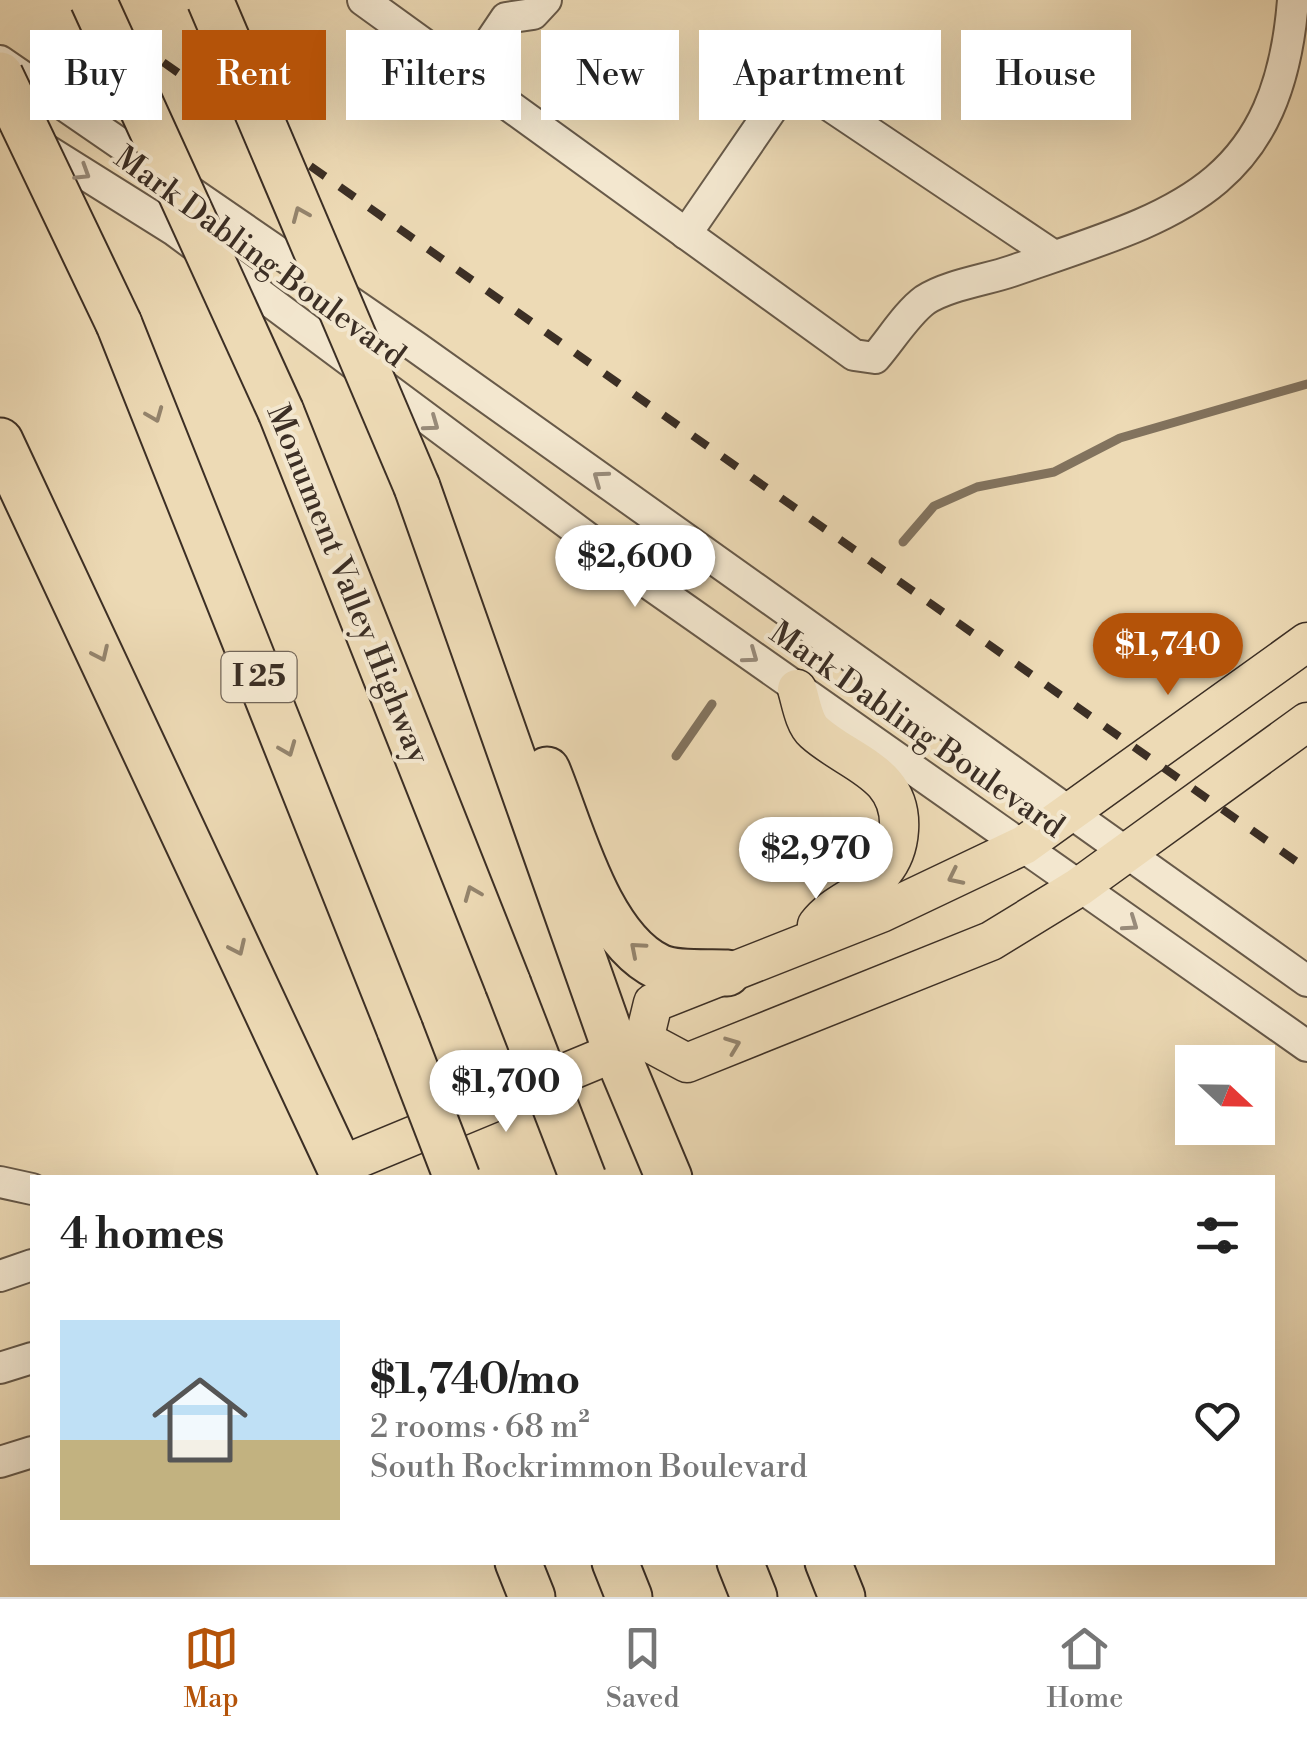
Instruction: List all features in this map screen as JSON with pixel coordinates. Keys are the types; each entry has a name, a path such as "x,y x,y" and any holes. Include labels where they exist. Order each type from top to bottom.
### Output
{"highway":[{"name":"Monument Valley Highway","path":"93,0 280,412 582,1175"},
{"path":"210,0 606,916 630,944 660,968 728,974"},
{"name":"I 25","path":"0,75 119,324 457,1175"},
{"path":"0,441 342,1172"},
{"path":"450,554 630,1047 668,1175"},
{"path":"519,1565 532,1597"},
{"path":"616,1565 629,1597"},
{"path":"741,1565 754,1597"},
{"path":"829,1565 842,1597"}],"main road":[{"path":"342,1172 630,1047 653,1003 881,913 1024,846 1068,810 1307,642"},
{"path":"797,690 810,730 882,777 900,816 898,842 882,874 864,890 828,910 803,944"},
{"path":"630,1047 687,1063 991,940 1079,888 1307,722"}],"street":[{"path":"362,0 403,30"},
{"path":"498,30 506,18 533,14 546,0"},
{"path":"521,115 854,355 875,358 925,300 1160,219 1217,182 1241,154 1280,80 1290,48 1293,0"},
{"name":"Mark Dabling Boulevard","path":"0,61 416,347 1307,981"},
{"path":"686,234 778,100 786,92 805,89 1054,256"},
{"name":"Mark Dabling Boulevard","path":"0,121 174,230 797,690 1307,1046"},
{"path":"0,1182 30,1190"},
{"path":"0,1276 30,1266"},
{"path":"0,1368 30,1359"},
{"path":"0,1462 30,1453"}],"waterway":[{"path":"903,542 934,506 977,487 1054,472 1120,438 1307,384"},
{"path":"676,756 712,704"}],"railway":[{"path":"75,0 1307,869"}]}
